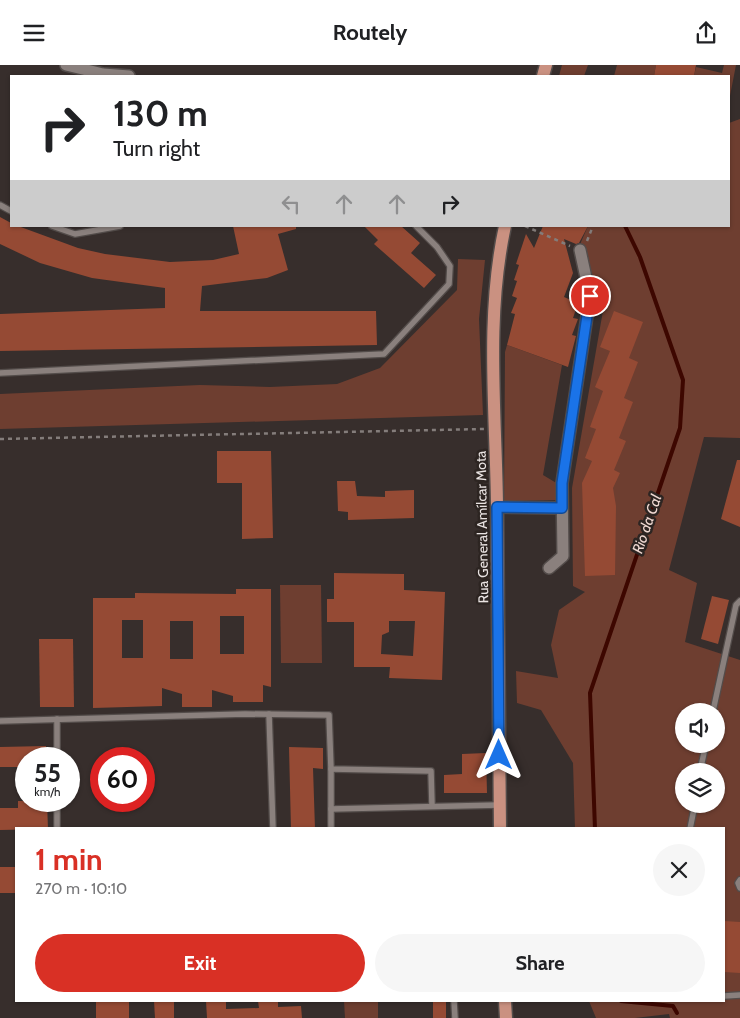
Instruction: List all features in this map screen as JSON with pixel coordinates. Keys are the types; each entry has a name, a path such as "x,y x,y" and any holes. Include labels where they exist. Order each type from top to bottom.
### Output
{"main road":[{"name":"Rua General Amílcar Mota","path":"500,827 494,305 504,227"},
{"path":"505,1002 506,1018"}],"street":[{"path":"66,65 103,75"},
{"path":"549,568 563,555 562,483 590,296 580,250"},
{"path":"497,507 562,508"}],"lane":[{"path":"55,227 75,234 114,227"},
{"path":"0,373 384,354 449,284 450,266 437,247 417,227"},
{"path":"715,703 736,605 740,601"},
{"path":"270,715 273,827"},
{"path":"0,721 329,715 331,827"},
{"path":"57,719 57,747"},
{"path":"331,769 431,771 432,805"},
{"path":"331,809 432,805 500,805"},
{"path":"57,812 58,827"},
{"path":"690,827 693,813"},
{"path":"740,880 738,883 740,888"},
{"path":"725,996 740,995"},
{"path":"454,1002 455,1018"}],"path":[{"path":"527,227 580,250 590,237 593,227"},
{"path":"0,439 496,428"}],"shaded area":[{"path":"562,65 588,65 584,75 559,75"},
{"path":"617,65 656,65 654,75 614,75"},
{"path":"724,65 736,65 730,96 730,75 694,75 696,67 722,73"},
{"path":"740,119 740,438 704,437 669,570 697,583 685,642 740,660 740,1018 670,1018 669,1014 635,1018 596,1018 589,1002 725,1002 725,827 575,827 573,763 541,710 517,703 516,671 558,678 551,645 559,610 585,592 573,586 572,488 604,305 578,249 588,227 730,227 730,123"},
{"path":"458,259 485,260 479,319 483,415 0,429 0,394 200,385 270,387 337,384 380,368 457,290"},
{"path":"507,345 562,365 543,475 558,484 558,500 504,501 505,352"},
{"path":"280,585 321,585 322,663 281,663"},
{"path":"344,1002 378,1002 378,1018 345,1018"}],"building":[{"path":"656,65 696,65 694,75 654,75"},
{"path":"0,217 10,222 10,227 21,227 78,248 105,254 170,262 213,260 239,254 233,227 296,227 296,229 278,234 288,270 267,278 202,286 200,311 376,311 377,345 0,351 0,314 165,308 165,288 92,278 40,263 0,244"},
{"path":"365,227 402,227 420,243 411,253 436,275 424,288 374,244 378,240"},
{"path":"543,227 587,227 579,243 576,244 564,239 573,273 564,297 578,303 573,318 578,319 572,335 576,336 568,367 507,345 515,314 511,313 517,298 512,296 517,281 514,280 519,265 516,264 526,234 534,248"},
{"path":"614,311 643,322 629,358 638,362 624,398 633,402 619,438 626,441 614,470 620,473 613,488 616,506 615,575 585,576 582,483 592,461 585,458 596,429 590,427 603,391 595,387 610,351 600,347"},
{"path":"217,451 271,451 273,538 242,539 242,483 217,483"},
{"path":"737,460 740,460 740,527 721,519"},
{"path":"337,481 355,481 357,496 385,497 385,491 414,490 414,518 348,520 348,512 338,511"},
{"path":"334,573 404,574 404,590 445,592 442,680 389,678 390,667 354,667 354,622 327,622 327,599 334,599","holes":["389,621 415,621 413,656 381,654 382,635 389,632"]},
{"path":"236,589 271,589 271,687 263,685 263,702 233,702 233,696 212,690 212,707 182,707 182,694 162,688 162,706 93,708 93,598 135,598 135,593 236,594","holes":["220,616 244,616 244,654 220,654","122,620 143,620 143,658 122,658","170,621 193,621 193,659 170,659"]},
{"path":"712,596 729,600 718,644 701,639"},
{"path":"39,639 73,639 74,707 40,707"},
{"path":"46,746 15,747 15,767 0,767 0,747"},
{"path":"289,747 323,748 323,769 313,768 315,827 291,827"},
{"path":"486,753 487,793 444,793 444,775 462,774 462,754"},
{"path":"0,808 15,808 15,812 47,812 48,827 15,827 15,830 0,830"},
{"path":"0,867 15,867 15,893 0,893"},
{"path":"725,921 740,922 740,973 725,972"},
{"path":"96,1002 129,1002 129,1018 96,1018"},
{"path":"154,1002 174,1002 174,1018 155,1018"},
{"path":"206,1002 226,1002 226,1009 259,1008 258,1002 278,1002 278,1007 301,1006 302,1018 207,1018"},
{"path":"433,1002 446,1002 446,1018 433,1018"}],"waterway":[{"name":"Rio da Cal","path":"595,827 590,693 680,428 683,380 640,257 625,227"},
{"name":"Rio da Cal","path":"631,1002 673,1006 677,1013"}],"route":[{"path":"499,755 497,507 562,508 562,483 590,296"}]}
